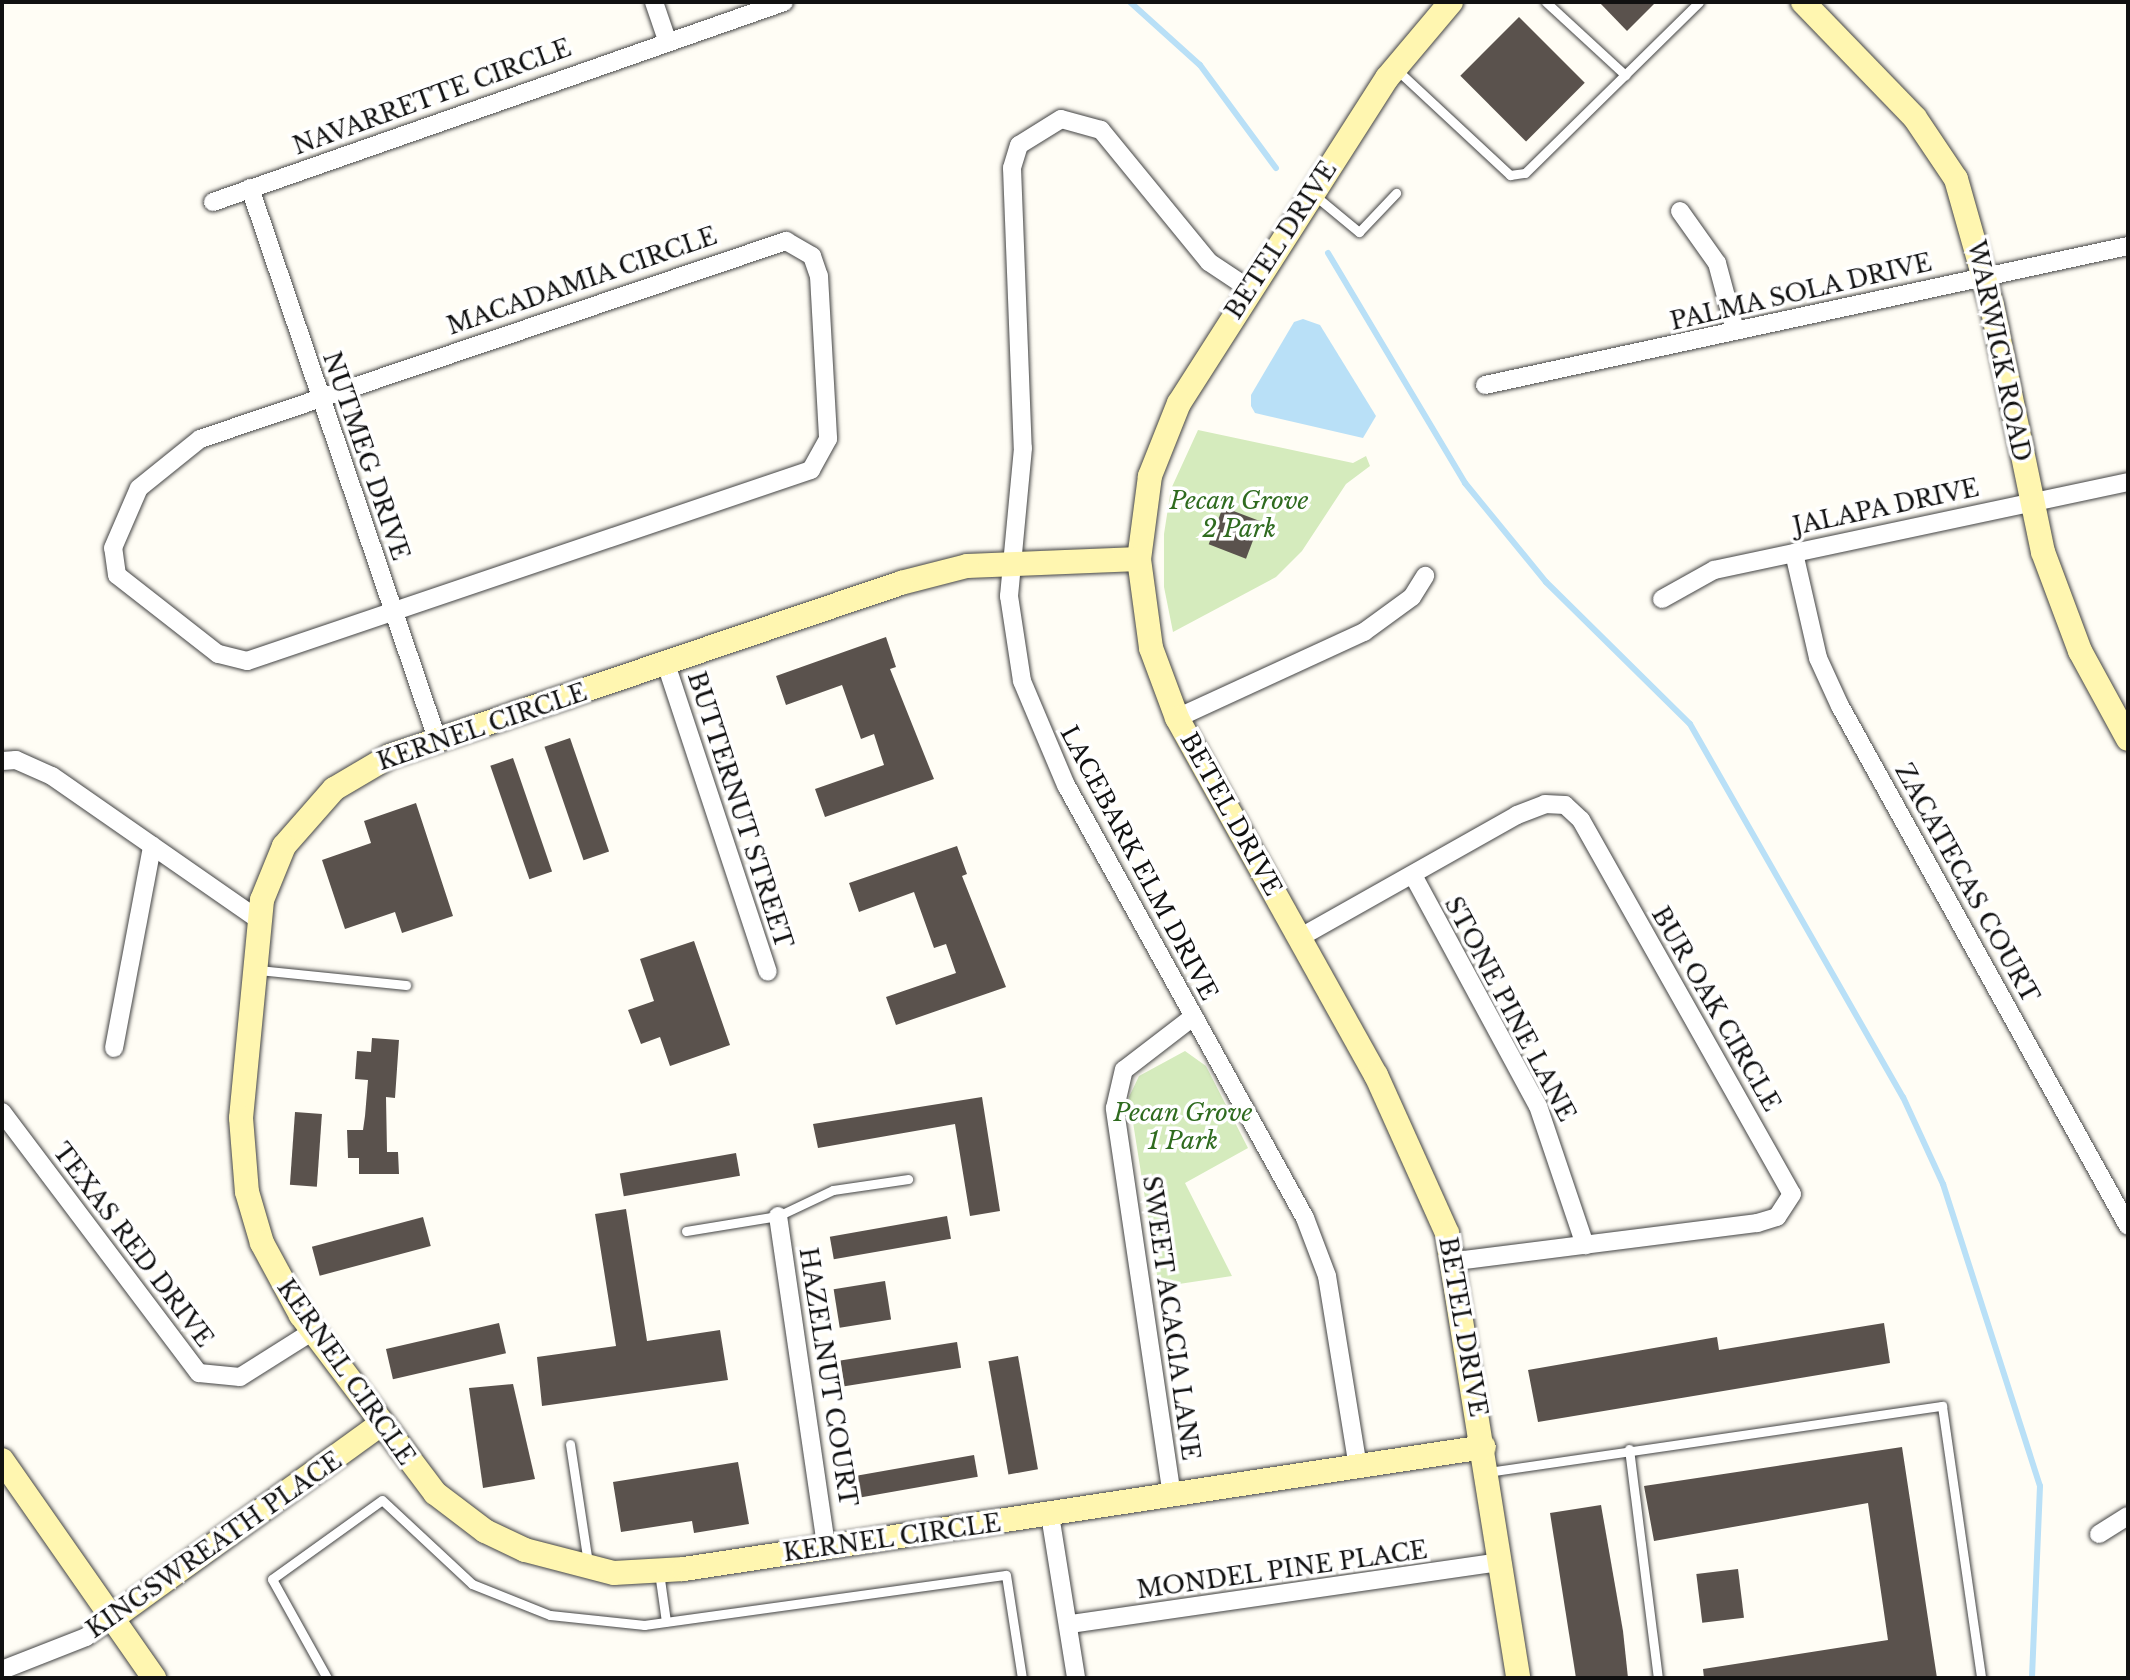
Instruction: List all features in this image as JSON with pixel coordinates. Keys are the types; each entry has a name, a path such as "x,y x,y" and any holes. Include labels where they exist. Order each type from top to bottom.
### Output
{"street":[{"path":"654,2 667,40"},
{"name":"NAVARRETTE CIRCLE","path":"213,202 667,40 784,2"},
{"name":"BETEL DRIVE","path":"1451,2 1394,68 1311,192 1248,288 1167,430 1150,476 1139,559 1151,648 1177,718 1418,1156 1455,1261 1518,1678"},
{"name":"WARWICK ROAD","path":"1803,2 1935,143 1960,189 1984,276 2030,500 2055,592 2128,739"},
{"name":"LACEBARK ELM DRIVE","path":"1248,288 1209,262 1101,130 1061,120 1018,145 1012,168 1023,448 1011,563 1010,619 1040,730 1305,1218 1327,1276 1358,1468"},
{"name":"NUTMEG DRIVE","path":"250,188 437,739"},
{"path":"1680,211 1717,263 1735,330"},
{"name":"MACADAMIA CIRCLE","path":"773,242 803,247 818,265 828,439 811,470 393,609 238,661 218,654 117,575 113,548 119,527 160,465 200,439 773,242"},
{"name":"PALMA SOLA DRIVE","path":"1485,386 2128,246"},
{"name":"JALAPA DRIVE","path":"1662,599 1714,570 2030,500 2128,482"},
{"name":"ZACATECAS COURT","path":"1794,553 1818,658 1840,706 2128,1226"},
{"name":"KERNEL CIRCLE","path":"1139,559 1011,563 901,583 437,739 356,774 304,818 274,866 259,920 241,1118 247,1192 272,1267 313,1331 424,1482 464,1517 525,1550 589,1568 659,1572 1050,1515 1484,1447"},
{"path":"1177,718 1364,632 1412,597 1425,576"},
{"name":"BUTTERNUT STREET","path":"666,664 768,972"},
{"path":"2,761 16,760 52,776 259,920"},
{"name":"BUR OAK CIRCLE","path":"1299,938 1413,877 1517,815 1545,804 1565,805 1581,820 1791,1194 1777,1217 1757,1223 1455,1261"},
{"path":"114,1048 152,846"},
{"name":"STONE PINE LANE","path":"1413,877 1538,1106 1585,1245"},
{"name":"SWEET ACACIA LANE","path":"1172,1496 1115,1108 1124,1070 1194,1016"},
{"name":"TEXAS RED DRIVE","path":"2,1112 199,1373 240,1377 313,1331"},
{"name":"HAZELNUT COURT","path":"778,1216 826,1546"},
{"name":"KINGSWREATH PLACE","path":"2,1670 86,1637 380,1425"},
{"path":"2,1461 153,1678"},
{"path":"1050,1515 1070,1624 1076,1678"},
{"path":"2099,1534 2128,1516"},
{"name":"MONDEL PINE PLACE","path":"1070,1624 1501,1562"}],"lane":[{"path":"1546,2 1625,75"},
{"path":"1394,68 1510,175 1525,173 1699,2"},
{"path":"1311,192 1359,232 1396,193"},
{"path":"254,970 406,985"},
{"path":"686,1231 778,1216 833,1191 908,1179"},
{"path":"1488,1472 1629,1449 1942,1406 1981,1678"},
{"path":"570,1444 589,1568"},
{"path":"1629,1449 1658,1678"},
{"path":"327,1678 272,1579 382,1500 472,1584 550,1615 666,1622 1006,1575 1022,1678"},
{"path":"659,1572 666,1622"}],"green space":[{"name":"Pecan Grove 2 Park","path":"1198,430 1353,463 1366,456 1370,466 1346,484 1302,551 1276,577 1173,632 1164,587 1164,534 1171,489"},
{"name":"Pecan Grove 1 Park","path":"1185,1051 1206,1066 1248,1148 1185,1183 1232,1276 1159,1287 1129,1097 1139,1076"}],"water":[{"path":"1303,319 1320,325 1376,416 1363,438 1255,413 1251,406 1251,395 1294,322"}],"building":[{"path":"1599,2 1656,2 1627,31"},
{"path":"1519,17 1585,83 1526,141 1460,76"},
{"path":"1223,507 1260,521 1246,559 1209,544"},
{"path":"886,637 896,667 890,669 934,779 825,817 815,789 884,765 874,734 861,739 842,685 786,705 776,676"},
{"path":"570,738 609,851 584,860 544,747"},
{"path":"513,758 552,871 529,879 490,766"},
{"path":"416,803 453,916 402,933 395,912 345,929 322,860 371,843 364,821"},
{"path":"957,846 967,874 962,876 1006,987 896,1025 886,997 956,973 946,944 934,948 914,892 859,912 849,883"},
{"path":"694,941 730,1045 670,1066 660,1037 641,1044 628,1010 654,1001 640,959"},
{"path":"372,1038 399,1040 395,1098 386,1097 387,1152 398,1152 399,1174 359,1174 359,1158 348,1158 347,1130 363,1130 365,1116 368,1080 355,1079 357,1051 371,1052"},
{"path":"982,1097 1000,1211 970,1216 955,1124 818,1148 813,1124"},
{"path":"295,1112 322,1114 317,1187 290,1185"},
{"path":"736,1153 740,1176 624,1196 620,1173"},
{"path":"626,1209 647,1341 720,1330 728,1380 542,1406 537,1357 616,1346 595,1214"},
{"path":"947,1216 951,1239 834,1259 830,1237"},
{"path":"423,1217 431,1246 320,1276 312,1247"},
{"path":"885,1281 891,1320 840,1328 834,1289"},
{"path":"499,1323 506,1353 393,1379 386,1349"},
{"path":"1884,1323 1890,1363 1538,1422 1528,1370 1717,1337 1719,1350"},
{"path":"957,1342 961,1368 845,1386 840,1360"},
{"path":"1018,1356 1038,1469 1008,1474 988,1361"},
{"path":"513,1384 535,1479 483,1488 469,1388"},
{"path":"1902,1447 1937,1678 1704,1678 1703,1669 1888,1640 1868,1503 1654,1541 1644,1486"},
{"path":"974,1455 978,1477 862,1497 858,1475"},
{"path":"738,1462 749,1524 694,1533 692,1521 621,1532 613,1482"},
{"path":"1601,1505 1623,1631 1628,1678 1576,1678 1550,1513"},
{"path":"1738,1569 1744,1618 1702,1623 1696,1574"}],"waterway":[{"path":"1130,2 1200,65 1276,168"},
{"path":"1328,253 1465,483 1546,582 1690,724 1903,1097 1943,1184 2040,1486 2032,1678"}]}
